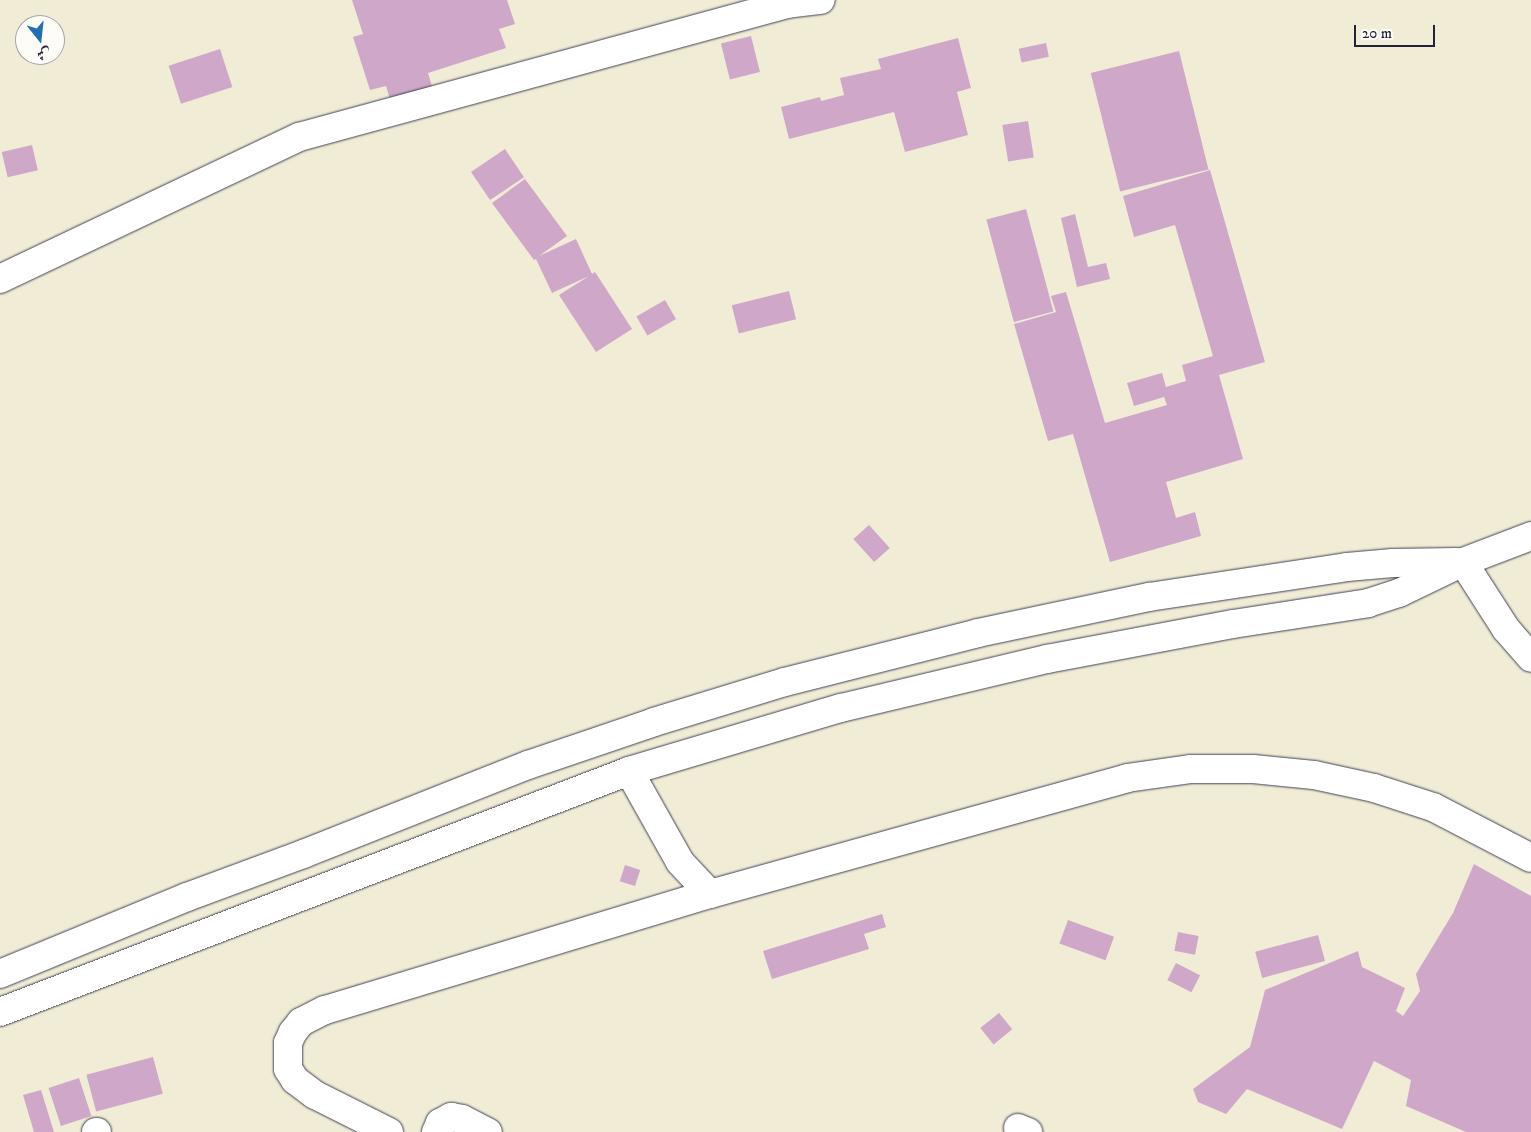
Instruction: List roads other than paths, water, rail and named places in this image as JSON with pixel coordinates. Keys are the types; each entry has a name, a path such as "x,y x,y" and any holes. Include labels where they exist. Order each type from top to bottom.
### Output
{"street":[{"path":"0,279 299,137 787,4 821,0"},
{"path":"0,1012 629,771 841,708 1038,661 1233,624 1368,603 1398,593 1463,562 1531,536"},
{"path":"1463,562 1506,629 1531,658"},
{"path":"0,974 187,897 303,854 528,765 654,722 785,682 978,633 1149,597 1347,568 1393,563 1463,562"},
{"path":"389,1132 315,1095 295,1080 288,1069 287,1050 293,1032 301,1022 325,1010 710,894 1127,778 1191,769 1253,769 1314,775 1374,788 1433,807 1531,858"},
{"path":"629,771 680,862 710,894"},
{"path":"436,1132 440,1123 451,1117 462,1119 488,1132"}]}
